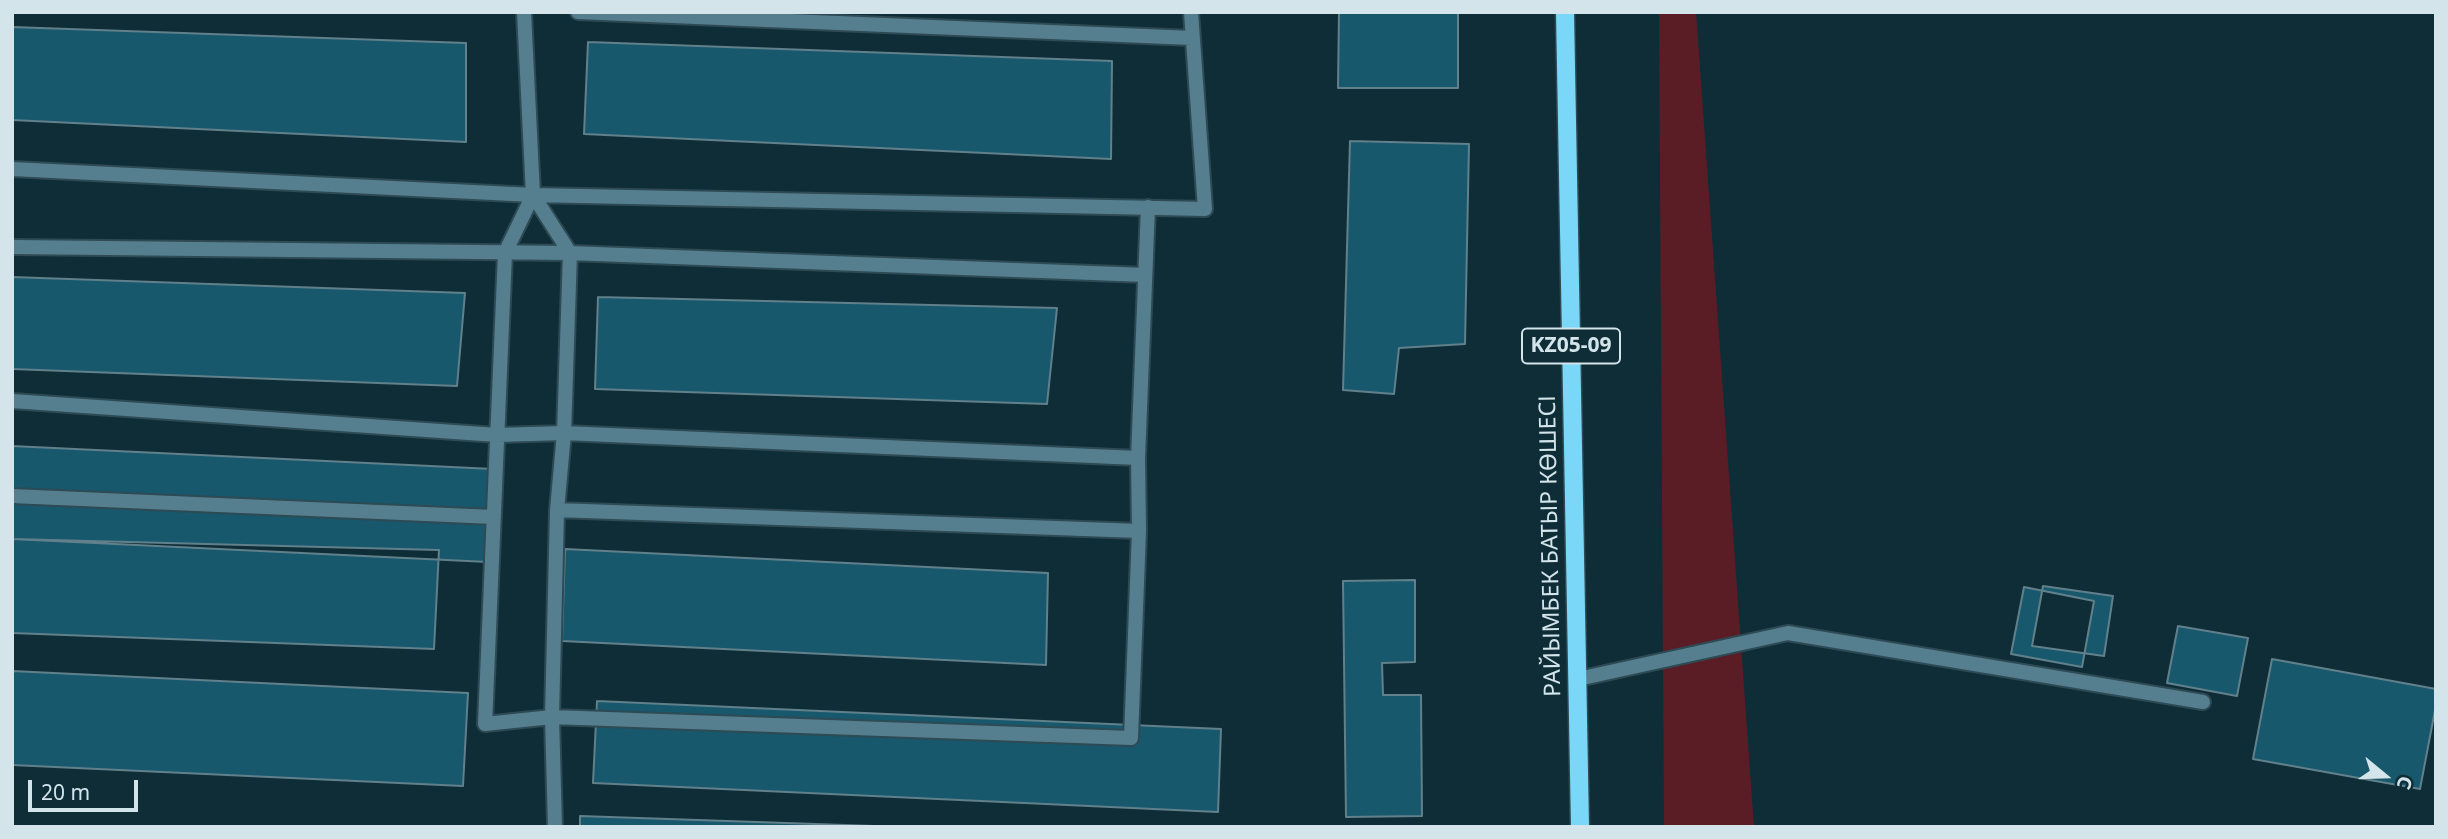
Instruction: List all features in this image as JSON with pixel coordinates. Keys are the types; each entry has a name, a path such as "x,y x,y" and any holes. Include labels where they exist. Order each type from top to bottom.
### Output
{"main road":[{"name":"РАЙЫМБЕК БАТЫР КӨШЕСІ","path":"1565,12 1580,827"}],"lane":[{"path":"524,12 533,195 505,253 485,724 552,717 1131,738 1148,207"},
{"path":"578,12 1192,38"},
{"path":"12,169 533,195 1205,209 1191,12"},
{"path":"533,195 570,253 564,433 557,510 552,717 555,827"},
{"path":"12,247 570,253 1144,275"},
{"path":"12,401 497,435 564,433 1138,458"},
{"path":"12,496 494,517"},
{"path":"557,510 1139,531"},
{"path":"1578,679 1788,633 2203,702"}],"shaded area":[{"path":"1659,12 1696,12 1754,827 1664,827"}],"building":[{"path":"1339,12 1458,12 1458,88 1338,88"},
{"path":"12,27 466,43 466,142 12,120"},
{"path":"588,42 1112,61 1111,159 584,134"},
{"path":"1350,141 1469,144 1465,344 1399,348 1394,394 1343,390"},
{"path":"12,277 465,293 457,386 12,369"},
{"path":"598,297 1057,308 1047,404 595,389"},
{"path":"12,446 493,469 488,562 12,539"},
{"path":"12,539 439,550 434,649 12,633"},
{"path":"565,549 1048,573 1046,665 562,641"},
{"path":"1415,580 1415,662 1382,663 1383,695 1421,695 1422,816 1346,817 1343,581"},
{"path":"2043,586 2113,596 2104,656 2032,646"},
{"path":"2024,587 2094,601 2082,667 2011,654"},
{"path":"2178,626 2248,638 2237,696 2167,683"},
{"path":"2272,659 2436,689 2436,705 2420,789 2253,759"},
{"path":"12,671 468,693 463,786 12,765"},
{"path":"597,701 1221,729 1218,812 593,783"},
{"path":"580,816 904,827 580,827"}]}
